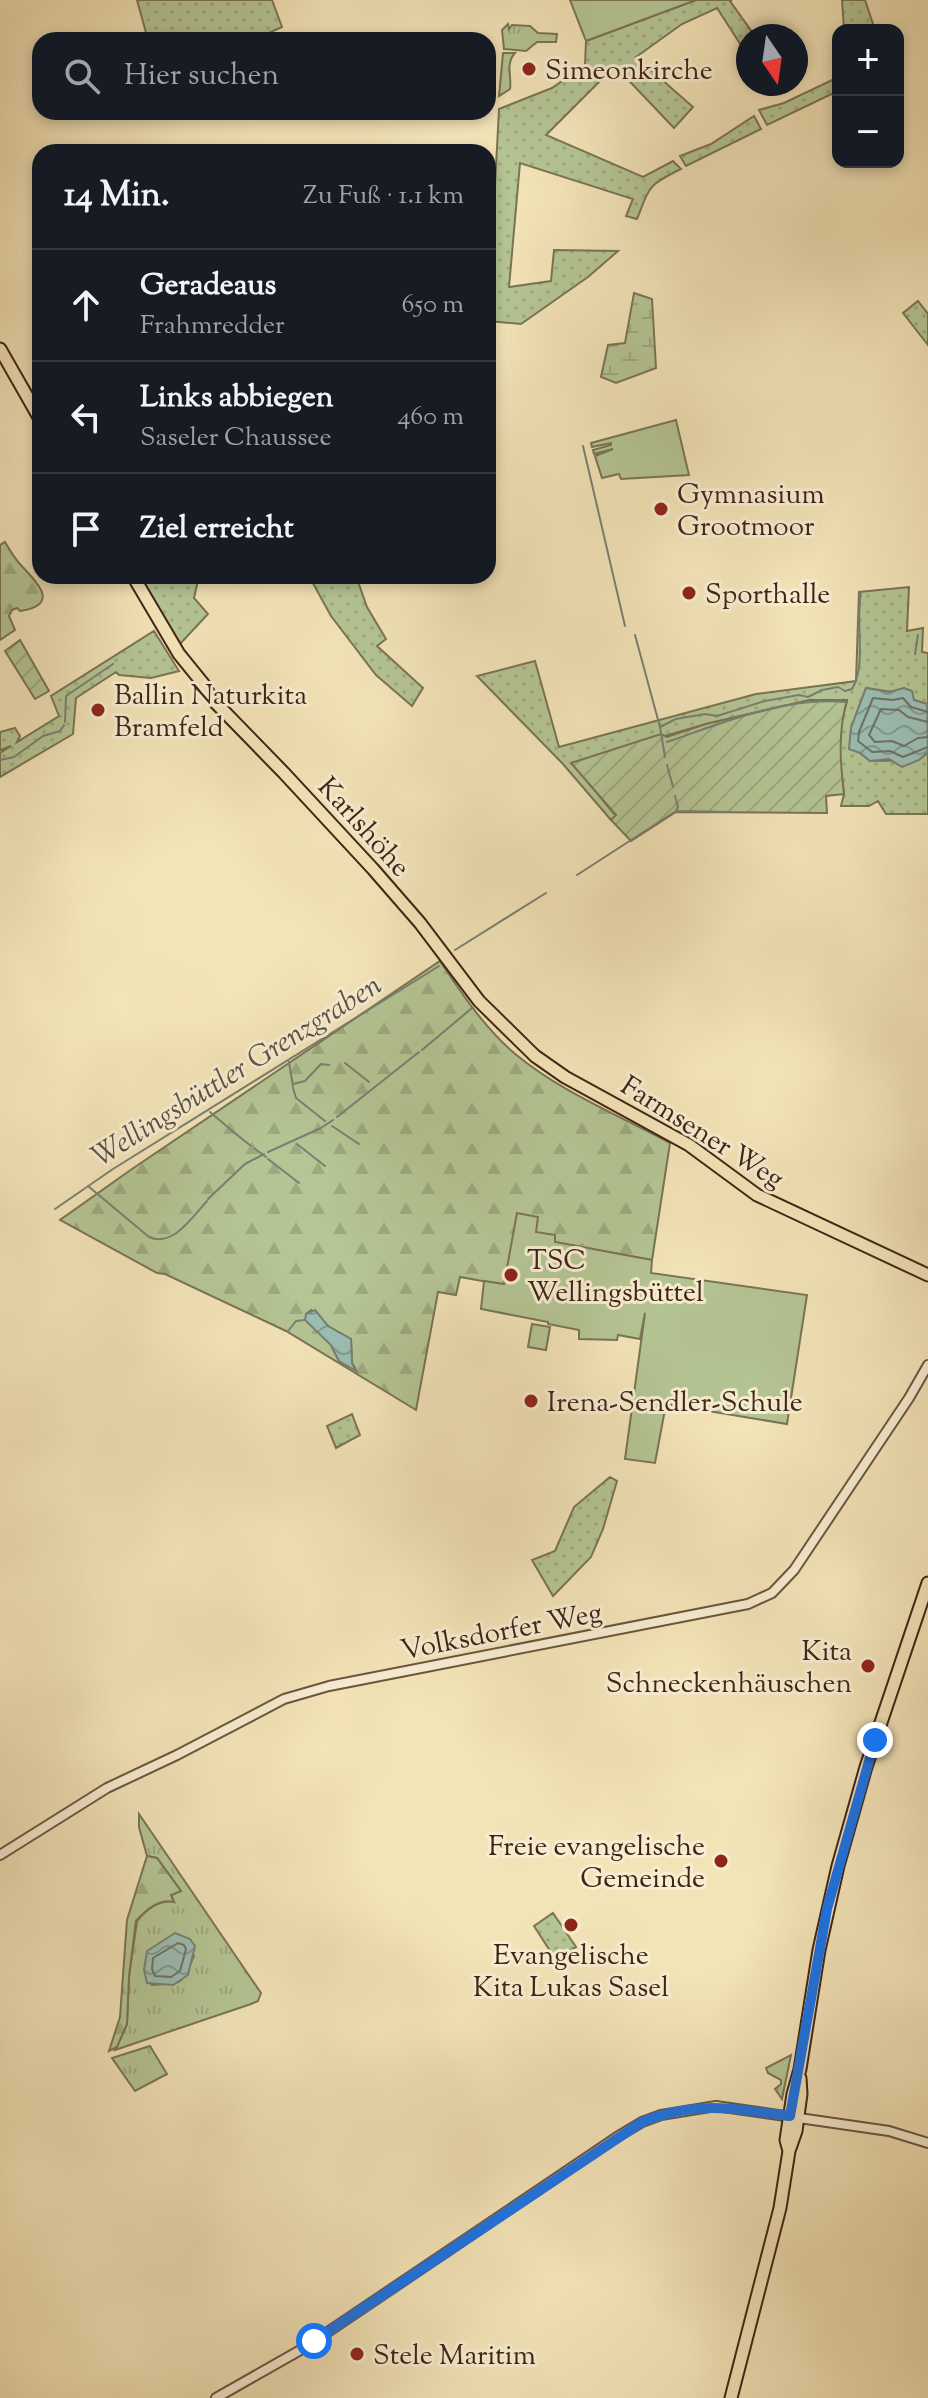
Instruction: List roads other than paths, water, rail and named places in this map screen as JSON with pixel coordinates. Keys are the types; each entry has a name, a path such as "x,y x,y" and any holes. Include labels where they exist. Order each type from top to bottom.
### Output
{"main road":[{"path":"0,349 32,405"},
{"name":"Karlshöhe","path":"138,584 179,654 205,686 420,923 446,957"},
{"name":"Farmsener Weg","path":"446,957 495,1019 551,1068 681,1140 765,1199 928,1275"},
{"path":"731,2398 780,2208 794,2117 801,2094 800,2069 819,1950 838,1866 866,1767 928,1583"}],"street":[{"name":"Volksdorfer Weg","path":"0,1855 107,1788 284,1699 329,1686 510,1653 606,1631 744,1606 763,1599 794,1570 928,1365"},
{"path":"216,2398 304,2348 642,2122 677,2111 716,2106 889,2131 928,2143"}],"water":[{"path":"866,688 889,692 904,688 912,691 914,700 927,704 928,752 919,760 902,767 889,759 870,761 849,749 851,728"},
{"path":"315,1310 328,1326 351,1339 352,1363 356,1371 339,1361 331,1345 305,1320 306,1314"},
{"path":"175,1933 190,1939 195,1946 188,1975 173,1985 147,1983 144,1970 147,1951"}],"waterway":[{"path":"583,446 625,626"},
{"path":"660,727 676,719 705,714 717,716 765,701 799,695 808,697 838,687 845,691 852,689 859,668 861,594"},
{"path":"635,635 665,757"},
{"path":"915,654 918,635"},
{"path":"65,722 66,696 113,664"},
{"path":"667,742 777,707 822,701 845,702"},
{"path":"0,760 14,757 43,736 60,731 64,725"},
{"name":"Wellingsbüttler Grenzgraben","path":"667,765 673,787"},
{"name":"Wellingsbüttler Grenzgraben","path":"577,875 676,811 675,796"},
{"path":"676,811 731,812"},
{"name":"Wellingsbüttler Grenzgraben","path":"455,950 546,893"},
{"name":"Wellingsbüttler Grenzgraben","path":"55,1209 113,1169 439,966"},
{"path":"422,1050 472,1008"},
{"path":"337,1117 419,1052"},
{"path":"289,1062 293,1086"},
{"path":"345,1063 369,1082"},
{"path":"293,1084 305,1081 321,1064 329,1065"},
{"path":"293,1088 296,1098 325,1121"},
{"path":"210,1112 230,1129"},
{"path":"268,1152 333,1120"},
{"path":"332,1126 359,1144"},
{"path":"231,1130 251,1146"},
{"path":"297,1144 325,1166"},
{"path":"254,1148 266,1157"},
{"path":"208,1199 245,1164 264,1154"},
{"path":"268,1159 299,1183"},
{"path":"88,1186 149,1237 158,1239 182,1229 207,1201"},
{"path":"288,1331 296,1321 305,1320"}],"place":[{"name":"Simeonkirche","path":"529,69"},
{"name":"Gymnasium Grootmoor","path":"661,509"},
{"name":"Sporthalle","path":"689,593"},
{"name":"Ballin Naturkita Bramfeld","path":"98,710"},
{"name":"TSC Wellingsbüttel","path":"511,1275"},
{"name":"Irena-Sendler-Schule","path":"531,1401"},
{"name":"Kita Schneckenhäuschen","path":"868,1666"},
{"name":"Freie evangelische Gemeinde","path":"721,1861"},
{"name":"Evangelische Kita Lukas Sasel","path":"571,1925"},
{"name":"Stele Maritim","path":"357,2354"}]}
